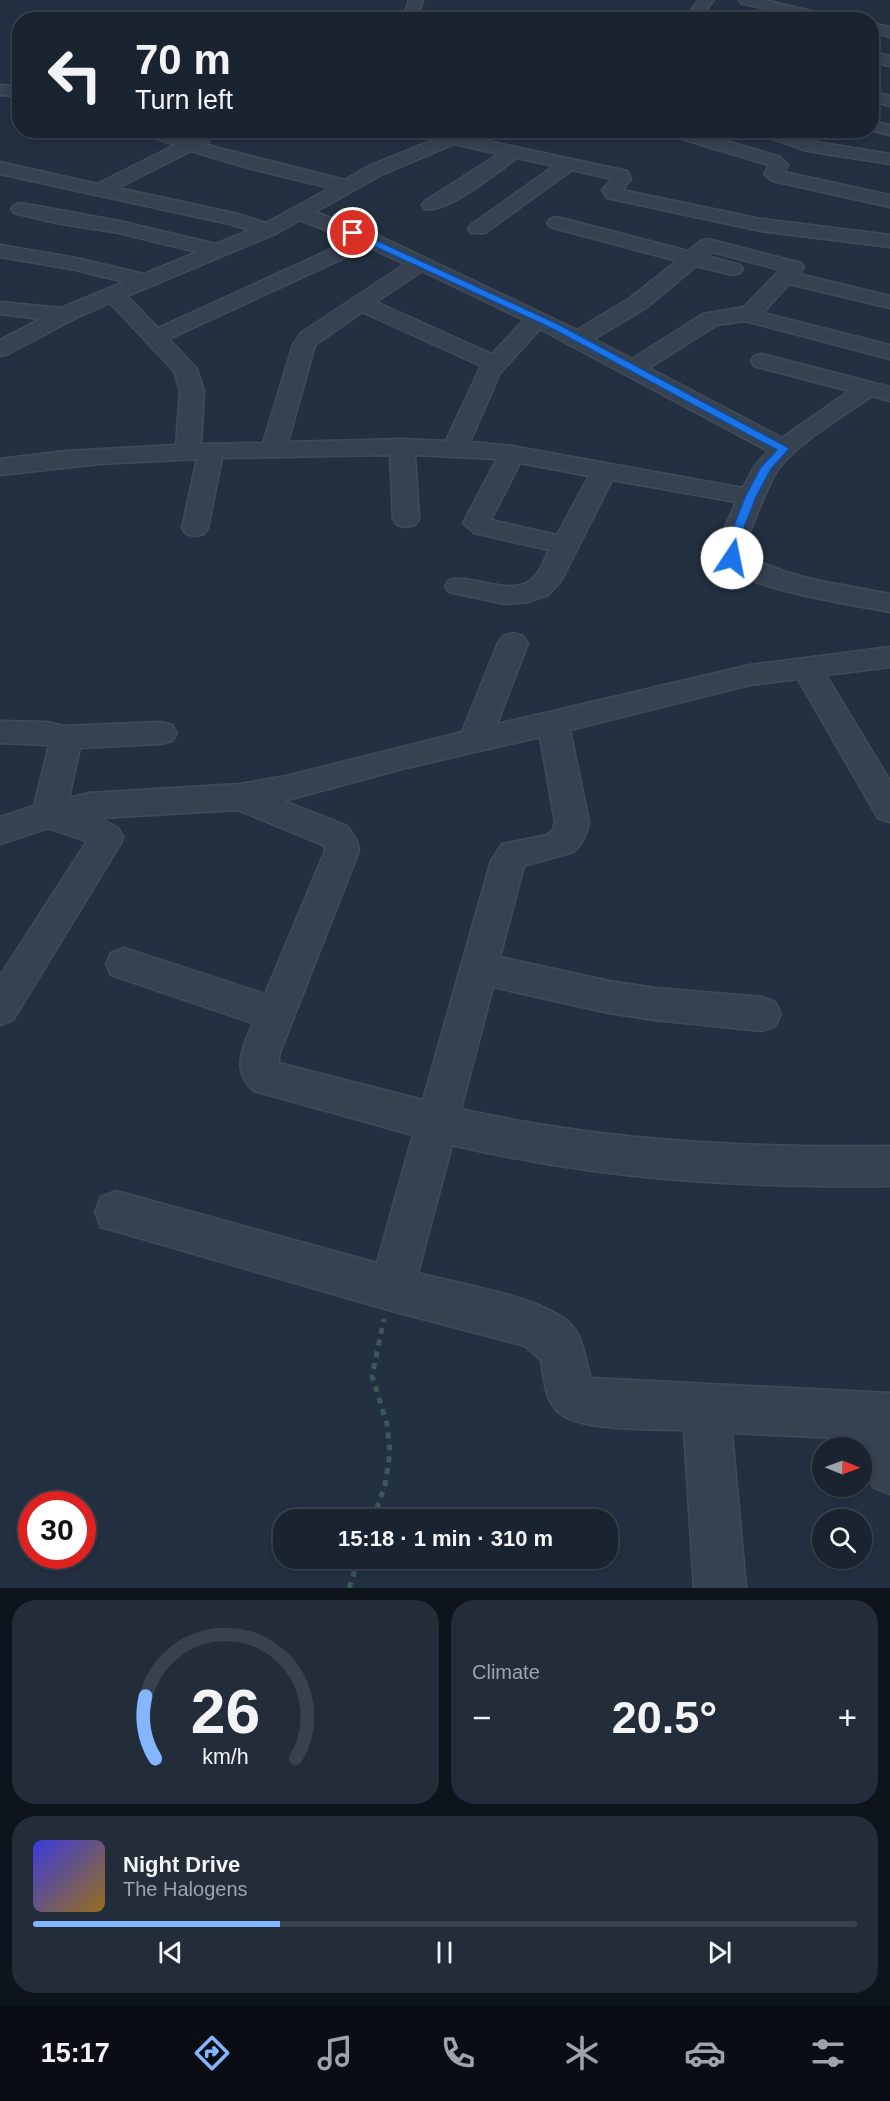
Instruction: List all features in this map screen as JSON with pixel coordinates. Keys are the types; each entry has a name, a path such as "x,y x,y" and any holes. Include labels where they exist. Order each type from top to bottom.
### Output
{"street":[{"path":"277,0 286,12"},
{"path":"631,12 640,0"},
{"path":"697,12 707,0"},
{"path":"746,0 797,12"},
{"path":"804,12 827,3"},
{"path":"172,138 270,168 348,186"},
{"path":"101,189 203,138"},
{"path":"0,349 63,315 268,230 407,156 449,138 620,175 622,179 611,190 614,194 737,220 890,242"},
{"path":"696,138 779,165 890,186"},
{"path":"786,138 807,146 890,159"},
{"path":"432,205 480,177 512,153"},
{"path":"407,156 438,165"},
{"path":"478,229 567,165"},
{"path":"779,165 773,174 780,177 890,201"},
{"path":"0,168 234,219 268,230"},
{"path":"459,171 480,177"},
{"path":"0,220 72,183"},
{"path":"21,209 56,218 140,231 218,251"},
{"path":"300,213 370,239 538,318 783,449"},
{"path":"578,339 638,303 737,220"},
{"path":"557,223 700,252 792,265 793,269 756,309 747,315"},
{"path":"155,337 370,239"},
{"path":"0,251 76,264 146,281"},
{"path":"274,449 304,345 316,333 420,263"},
{"path":"783,279 890,302"},
{"path":"113,294 185,369 190,380 199,451 195,528"},
{"path":"360,303 494,364"},
{"path":"0,308 63,315"},
{"path":"633,368 711,319 747,315 890,352"},
{"path":"456,447 483,383 494,364 538,318"},
{"path":"762,361 879,391"},
{"path":"879,391 783,449 767,467 751,497 730,548 732,558 745,568 766,575 890,603"},
{"path":"402,446 406,519"},
{"path":"1,469 83,456 274,449 456,447 512,454 751,497"},
{"path":"512,454 476,523 483,527 565,545"},
{"path":"459,586 514,595 534,592 547,581 604,471"},
{"path":"475,740 513,643"},
{"path":"17,829 89,806 240,797 286,788 402,757 750,675 890,657"},
{"path":"806,667 890,809"},
{"path":"392,1289 508,861 514,854 555,846 565,840 570,832 572,822 553,723"},
{"path":"0,732 47,733 63,738 161,733"},
{"path":"17,829 65,743 63,738"},
{"path":"240,797 338,837 342,851 260,1056 258,1065 261,1073 268,1078 437,1121 555,1147 645,1159 745,1166 890,1166"},
{"path":"0,1008 106,837 97,830 17,829"},
{"path":"124,964 276,1014"},
{"path":"479,969 609,997 655,1004 762,1014"},
{"path":"116,1212 531,1325 549,1333 561,1345 566,1380 573,1394 590,1402 885,1417 890,1470"},
{"path":"706,1408 720,1588"}],"path":[{"path":"377,1509 385,1485 390,1452 387,1424 372,1376 375,1351 392,1289"},
{"path":"349,1588 355,1569"}],"route":[{"path":"353,233 556,327 783,449 767,467 751,497 730,548 732,558"}]}
